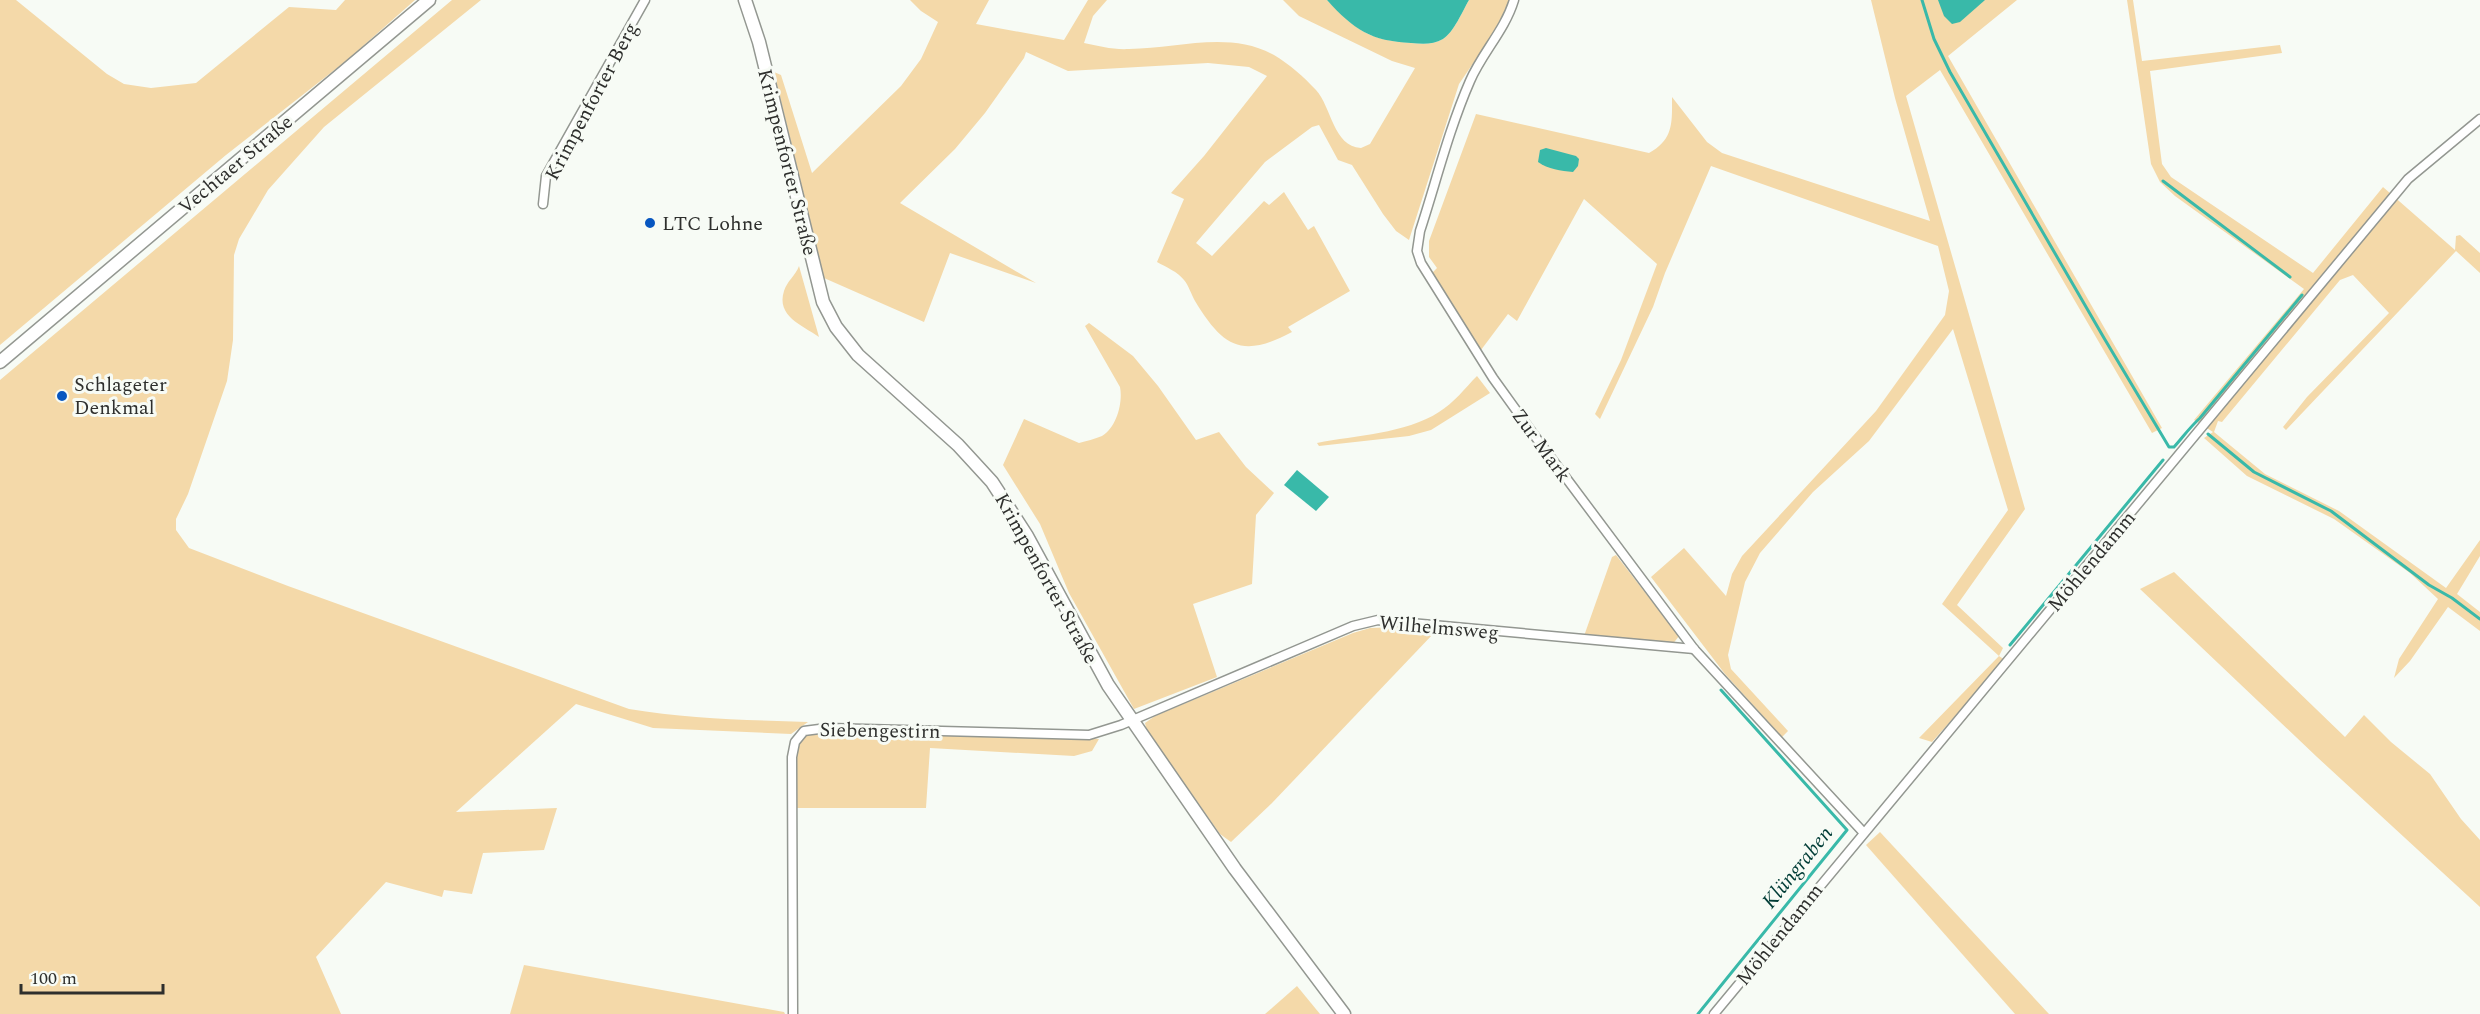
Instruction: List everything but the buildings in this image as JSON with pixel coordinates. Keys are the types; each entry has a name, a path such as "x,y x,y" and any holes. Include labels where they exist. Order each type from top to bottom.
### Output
{"street":[{"name":"Vechtaer Straße","path":"0,362 429,0"},
{"name":"Krimpenforter Berg","path":"543,204 546,176 645,0"},
{"name":"Krimpenforter Straße","path":"745,0 759,42 823,302 836,327 874,371 958,445 992,482 1026,536 1108,685 1131,720 1235,869 1344,1014"},
{"name":"Zur Mark","path":"1514,0 1506,22 1478,65 1464,96 1420,231 1417,251 1421,263 1493,378 1694,650 1863,832"},
{"name":"Möhlendamm","path":"1714,1014 2408,178 2480,120"},
{"name":"Wilhelmsweg","path":"1131,720 1353,626 1372,621 1400,621 1694,650"},
{"name":"Siebengestirn","path":"793,1014 792,757 795,742 804,731 827,728 1089,735 1131,720"}],"shaded area":[{"path":"0,0 16,0 107,74 124,84 151,88 196,83 289,7 336,10 345,0 415,0 346,61 226,155 0,345"},
{"path":"452,0 481,0 324,127 268,190 239,239 234,255 233,340 227,381 188,494 176,519 176,530 189,548 629,709 696,717 808,722 791,734 653,728 576,704 456,812 557,808 544,850 483,853 472,894 444,890 442,897 386,882 316,957 341,1014 0,1014 0,380"},
{"path":"910,0 989,0 976,24 1064,40 1088,0 1107,0 1093,16 1084,43 1123,49 1221,42 1257,48 1274,55 1306,80 1321,98 1344,141 1361,148 1370,144 1415,68 1392,61 1299,16 1283,0 1327,0 1346,19 1364,32 1396,42 1423,44 1435,42 1447,36 1469,0 1510,0 1493,34 1459,84 1409,240 1396,231 1383,214 1352,165 1338,160 1319,125 1312,127 1265,162 1196,243 1212,256 1264,201 1269,205 1284,192 1308,230 1314,226 1350,291 1288,327 1292,332 1260,345 1247,346 1235,344 1215,329 1205,317 1184,280 1157,262 1184,199 1171,193 1204,156 1267,76 1249,67 1208,63 1068,71 1026,52 985,113 955,149 900,203 1036,283 950,253 924,322 824,278 774,72 781,75 812,173 901,86 921,59 938,22 921,11"},
{"path":"1871,0 2017,0 1948,56 2162,428 2152,433 1940,70 1906,96 2025,509 1957,605 2003,648 1999,656 1942,604 2008,510 1953,329 1869,441 1813,492 1760,553 1745,582 1728,655 1731,669 1788,731 1782,737 1725,674 1651,577 1684,548 1726,596 1732,574 1742,556 1876,411 1945,315 1949,291 1938,246 1711,166 1665,273 1653,307 1600,419 1595,414 1621,360 1657,264 1584,199 1517,321 1508,314 1481,350 1432,273 1437,268 1429,257 1429,241 1476,114 1649,153 1663,142 1670,129 1672,97 1707,142 1722,153 1930,221 1895,98"},
{"path":"2127,0 2133,0 2142,61 2280,45 2282,53 2150,71 2162,164 2171,177 2313,273 2383,187 2455,250 2456,236 2460,235 2480,253 2480,273 2456,251 2286,430 2283,427 2307,397 2389,313 2353,275 2340,280 2222,422 2218,421 2214,432 2265,474 2339,511 2446,588 2480,540 2480,556 2457,594 2480,612 2480,631 2448,607 2410,661 2394,678 2399,659 2438,599 2410,573 2334,519 2247,476 2204,438 2213,432 2194,420 2304,289 2175,196 2160,182 2151,164"},
{"path":"799,266 819,337 792,319 784,307 784,291"},
{"path":"1089,323 1133,356 1158,386 1196,440 1219,432 1246,467 1274,493 1256,515 1252,584 1193,604 1217,677 1134,709 1069,593 1040,524 1003,465 1024,419 1079,443 1102,436 1112,427 1120,407 1120,387 1085,326"},
{"path":"1477,376 1490,393 1431,430 1409,436 1319,446 1317,443 1380,433 1426,419 1450,404"},
{"path":"1616,555 1679,636 1672,645 1584,636 1612,557"},
{"path":"2174,572 2345,737 2364,715 2391,742 2430,774 2461,819 2480,840 2480,907 2140,589"},
{"path":"1398,627 1434,633 1272,803 1231,842 1220,834 1147,731 1145,723 1155,716 1353,633 1370,628"},
{"path":"1999,656 2005,660 1932,742 1919,738"},
{"path":"817,732 1099,739 1092,751 1074,756 930,748 926,808 795,808 795,760 806,734"},
{"path":"1880,832 2049,1014 2015,1014 1866,845"},
{"path":"524,965 784,1012 785,1014 510,1014"},
{"path":"1297,986 1320,1014 1265,1014"}],"water":[{"path":"1327,0 1469,0 1447,36 1435,42 1423,44 1385,40 1364,32 1346,19"},
{"path":"1938,0 1985,0 1960,22 1952,24 1944,16"},
{"path":"1546,148 1576,156 1579,159 1578,166 1573,172 1555,169 1538,162 1540,150"},
{"path":"1297,470 1329,497 1316,511 1284,485"}],"waterway":[{"path":"1922,0 1934,39 1950,72 2169,447 2174,447 2200,418 2302,295"},
{"path":"2163,181 2290,277"},
{"path":"2208,434 2254,472 2331,511 2429,585 2452,598 2480,619"},
{"path":"2010,645 2163,460"},
{"name":"Klüngraben","path":"1698,1014 1847,830 1721,690"}],"place":[{"name":"LTC Lohne","path":"650,223"},
{"name":"Schlageter Denkmal","path":"62,396"}]}
